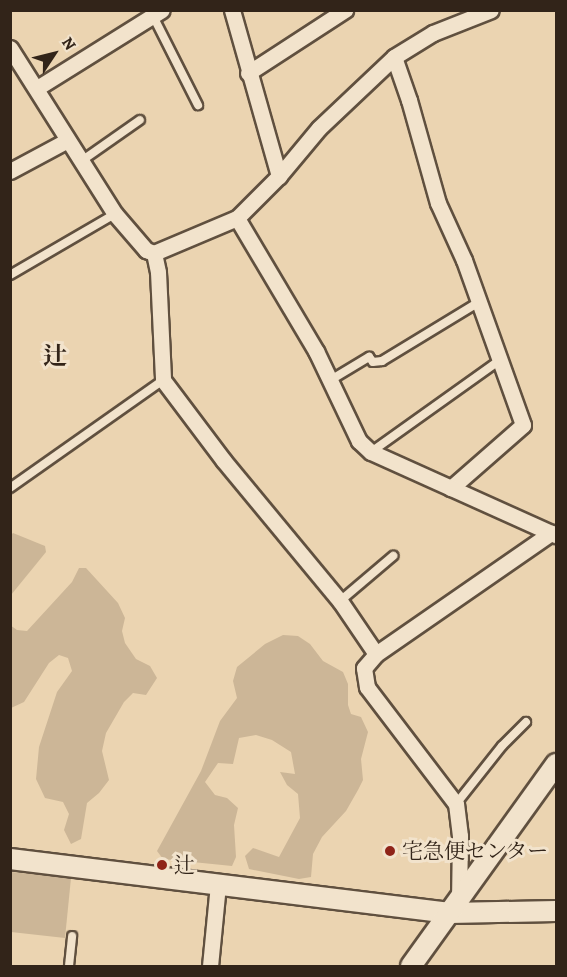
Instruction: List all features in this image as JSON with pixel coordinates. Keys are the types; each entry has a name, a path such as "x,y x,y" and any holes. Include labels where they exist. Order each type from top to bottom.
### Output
{"street":[{"path":"232,10 279,176"},
{"path":"249,73 345,10"},
{"path":"10,48 37,88 66,141 115,214 146,250 154,253 237,218 279,176 319,128 394,57 433,33 491,10"},
{"path":"37,88 158,13"},
{"path":"394,57 409,100 438,203 464,260 523,425 451,488"},
{"path":"10,171 66,141"},
{"path":"237,218 316,351 359,441 371,452 554,534"},
{"path":"154,253 158,272 164,380 224,461 340,601 376,654"},
{"path":"454,907 460,836 456,804 367,687 364,668 376,654 554,534"},
{"path":"414,965 556,764"},
{"path":"10,859 218,884 454,907 556,911"},
{"path":"210,966 218,884"}],"lane":[{"path":"158,13 198,105"},
{"path":"80,162 140,120"},
{"path":"10,275 115,214"},
{"path":"329,381 369,357 373,362 382,361 479,303"},
{"path":"371,452 501,359"},
{"path":"10,488 164,380"},
{"path":"340,601 393,556"},
{"path":"456,804 502,746 526,722"},
{"path":"69,966 72,936"}],"shaded area":[{"path":"13,533 45,546 46,552 11,595 10,536"},
{"path":"79,568 86,568 118,603 125,618 122,631 125,643 136,659 150,666 157,678 146,695 133,693 124,702 106,733 102,751 109,780 87,803 81,839 71,844 64,830 69,814 63,802 45,798 36,779 39,747 57,692 72,671 68,658 59,655 49,663 24,702 11,708 11,718 10,625 17,630 27,631 72,582"},
{"path":"283,635 298,636 310,644 323,661 343,672 348,684 348,705 351,714 361,717 368,732 361,759 363,780 358,790 346,811 322,837 313,854 311,877 299,879 249,869 245,856 253,848 279,857 300,818 298,794 287,785 280,772 295,774 291,752 272,740 256,735 239,738 233,764 218,763 205,782 215,795 227,798 238,808 234,825 236,857 232,866 163,859 157,851 201,771 220,721 237,698 233,681 237,667 265,644"},
{"path":"11,872 71,878 65,938 11,932"}],"place":[{"name":"宅急便センター","path":"390,851"},
{"name":"辻","path":"162,865"}],"district":[{"name":"辻","path":"55,357"}]}
